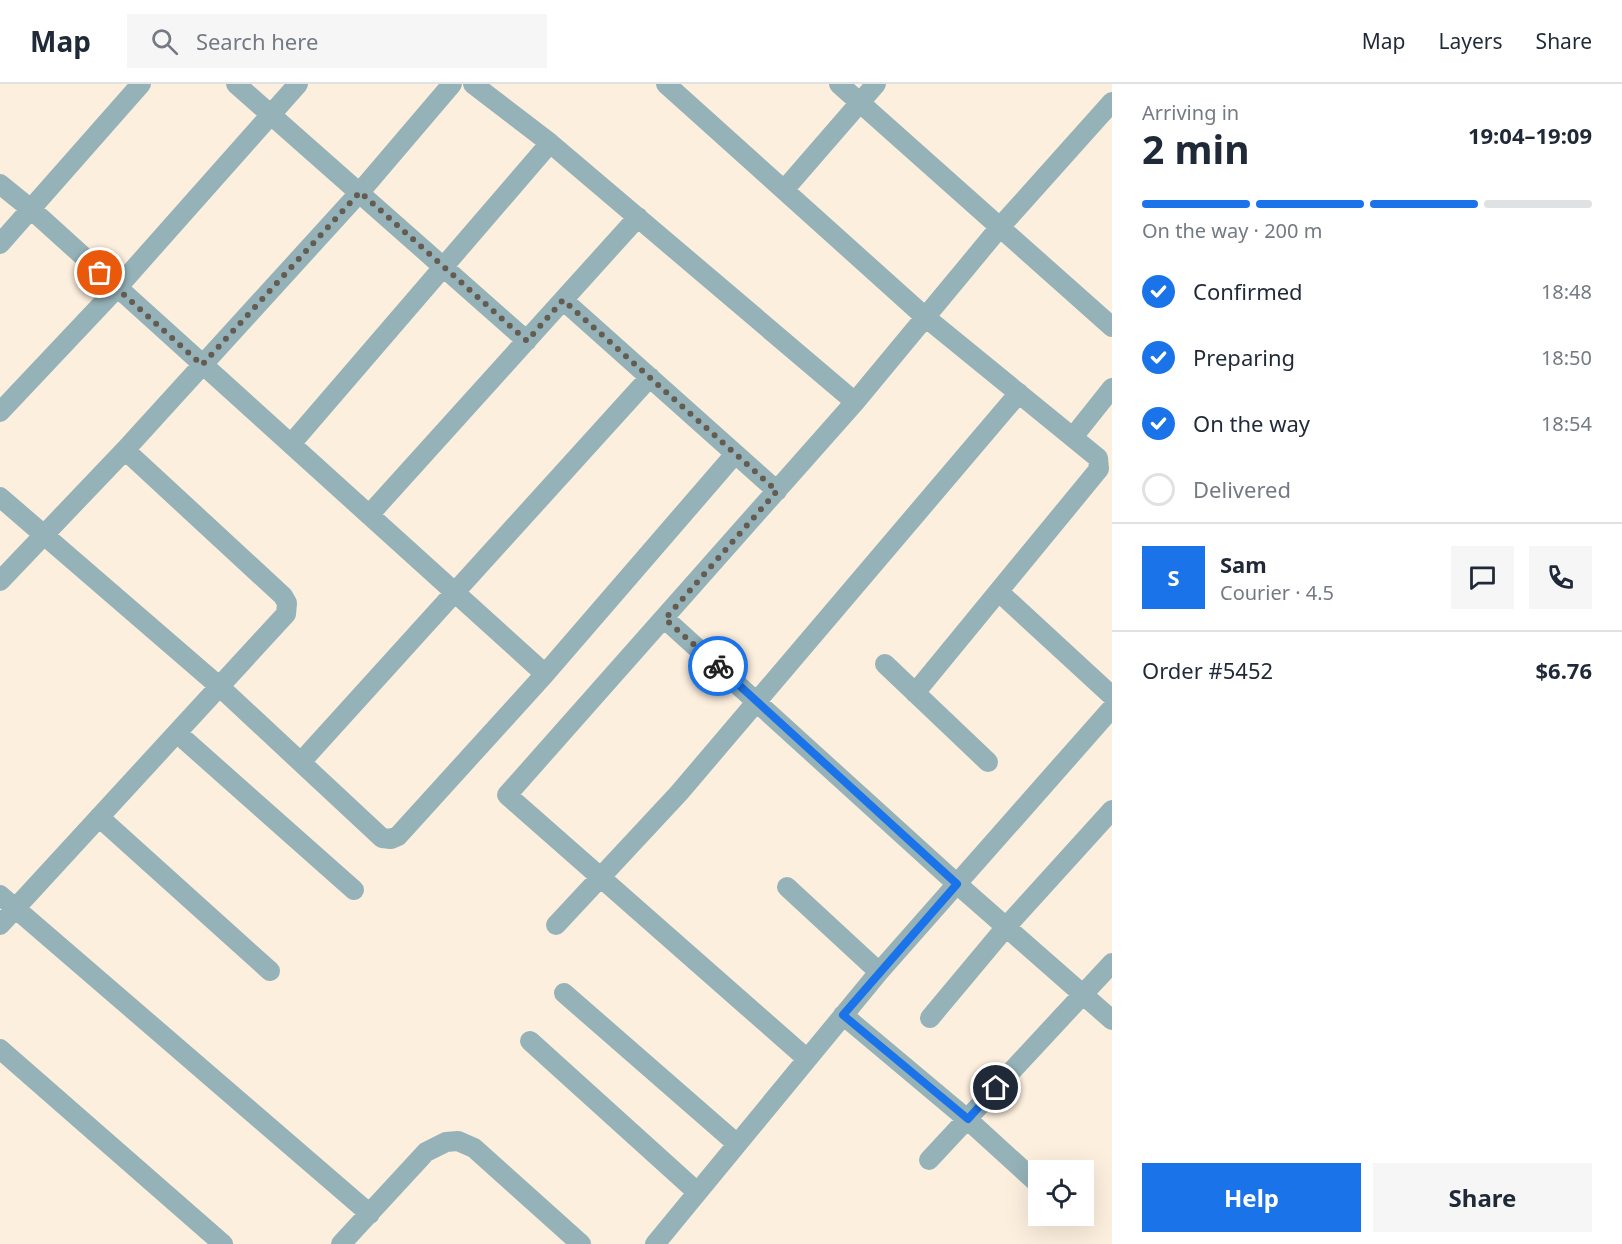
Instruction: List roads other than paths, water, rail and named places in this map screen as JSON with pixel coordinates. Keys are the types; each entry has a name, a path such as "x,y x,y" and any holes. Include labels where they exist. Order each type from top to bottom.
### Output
{"street":[{"path":"0,244 141,84"},
{"path":"236,84 445,266 527,341"},
{"path":"0,412 117,288 298,84"},
{"path":"0,581 42,534 125,450 360,192 452,84"},
{"path":"472,84 550,142 855,402"},
{"path":"666,84 924,316 1098,458 1099,469 915,693"},
{"path":"839,84 1112,327"},
{"path":"784,190 876,84"},
{"path":"806,1058 507,795 855,402 1000,227 1112,102"},
{"path":"291,444 550,142"},
{"path":"0,184 32,210 544,674"},
{"path":"369,515 638,217"},
{"path":"563,300 777,491"},
{"path":"301,762 650,377"},
{"path":"1073,437 1112,388"},
{"path":"556,925 679,794 888,544 1019,393"},
{"path":"0,925 7,902 99,817 286,614 287,603 283,596 125,450"},
{"path":"0,497 220,687 382,838 391,839 398,836 544,674 735,454"},
{"path":"999,592 1112,696"},
{"path":"665,619 957,884 1112,1020"},
{"path":"885,664 988,762"},
{"path":"655,1244 879,972 1112,708"},
{"path":"177,733 354,890"},
{"path":"930,1018 1006,927 1112,810"},
{"path":"99,817 270,971"},
{"path":"787,886 879,972"},
{"path":"7,902 370,1215"},
{"path":"929,1160 1112,963"},
{"path":"564,993 736,1143"},
{"path":"843,1015 968,1119 1028,1174"},
{"path":"530,1041 697,1192"},
{"path":"0,1049 223,1244"},
{"path":"341,1244 426,1152 446,1142 458,1141 474,1148 581,1244"}]}
